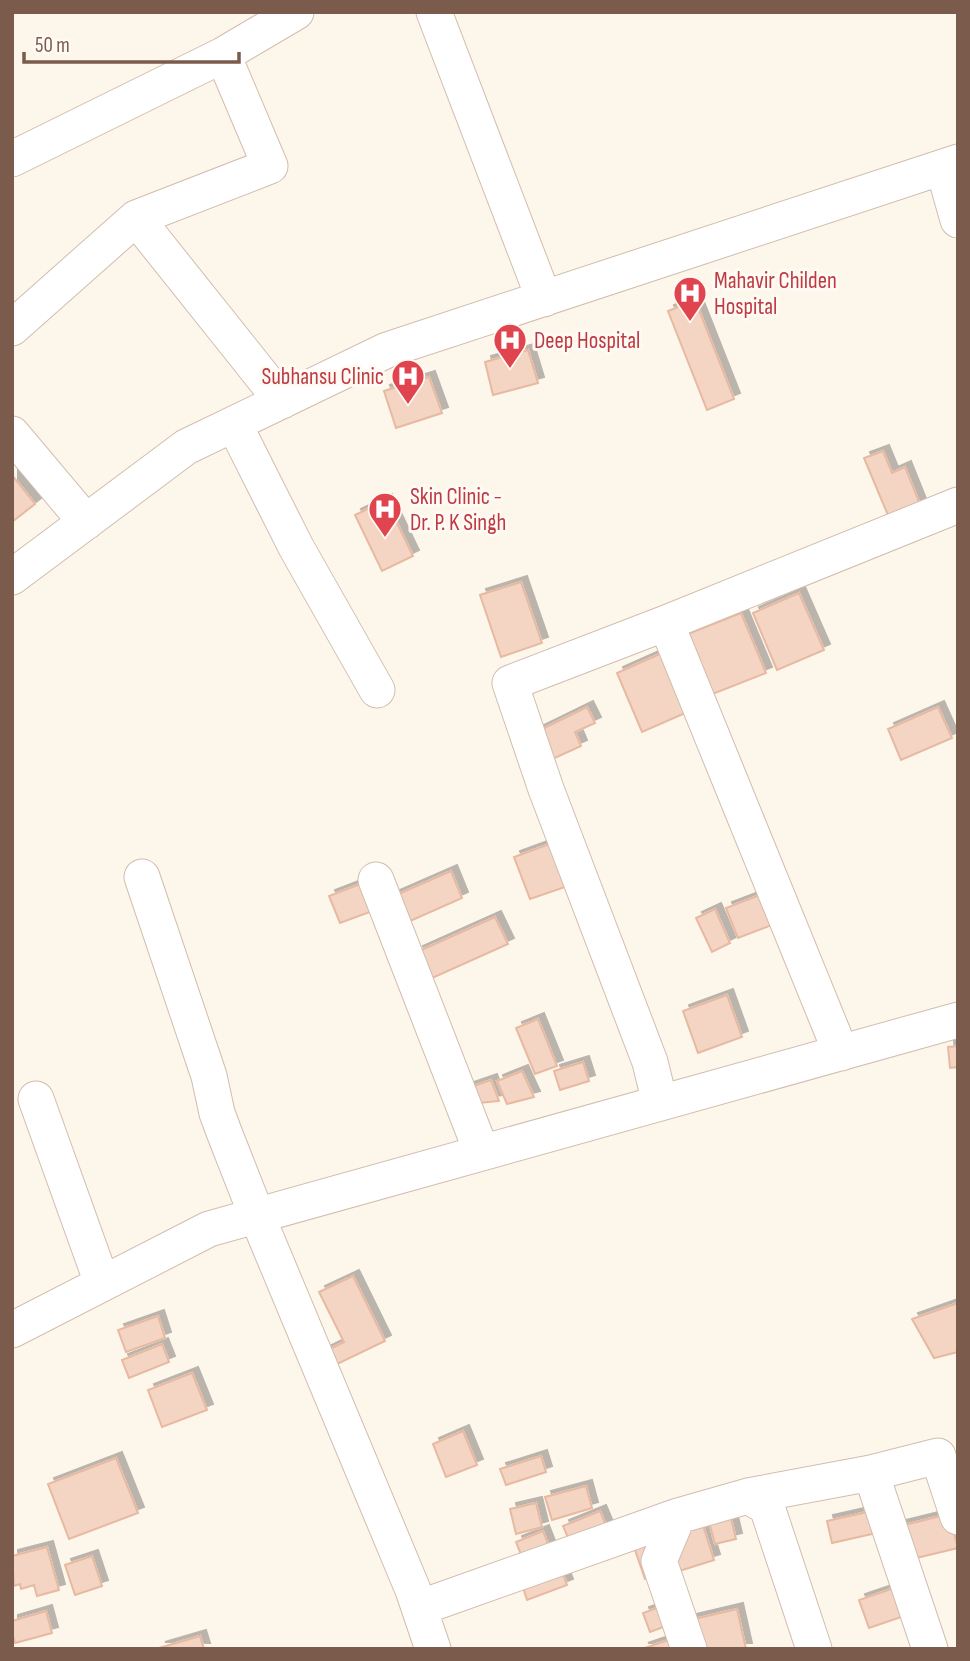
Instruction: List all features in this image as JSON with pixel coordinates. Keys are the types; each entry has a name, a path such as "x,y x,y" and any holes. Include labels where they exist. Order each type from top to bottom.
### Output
{"street":[{"path":"12,159 223,55 296,12"},
{"path":"434,12 544,299"},
{"path":"12,328 136,218 271,166 223,55"},
{"path":"12,577 186,447 387,350 950,164 958,220"},
{"path":"136,218 282,401"},
{"path":"234,424 296,547 377,690"},
{"path":"12,434 86,522"},
{"path":"660,1103 650,1062 546,789 510,683 958,505"},
{"path":"666,623 841,1053"},
{"path":"142,877 209,1076 217,1113 257,1216 413,1590 433,1649"},
{"path":"376,880 482,1153"},
{"path":"12,1330 209,1229 958,1020"},
{"path":"36,1099 102,1283"},
{"path":"419,1608 678,1516 748,1496 871,1473 938,1456 958,1517"},
{"path":"871,1473 930,1649"},
{"path":"748,1496 767,1507 814,1649"},
{"path":"678,1516 659,1561 689,1649"}],"building":[{"path":"695,300 734,399 707,410 668,311"},
{"path":"528,350 538,383 493,395 485,362"},
{"path":"429,377 442,413 396,428 384,391"},
{"path":"883,451 892,473 905,467 921,507 890,520 864,458"},
{"path":"12,475 35,504 12,522"},
{"path":"386,500 413,556 382,571 355,515"},
{"path":"521,582 542,643 501,657 480,595"},
{"path":"799,593 824,650 777,670 753,613"},
{"path":"741,613 766,673 705,697 680,637"},
{"path":"664,652 690,711 642,732 617,673"},
{"path":"587,707 595,723 575,732 581,746 546,762 532,734"},
{"path":"938,707 952,738 901,760 888,729"},
{"path":"555,842 571,885 530,899 514,857"},
{"path":"451,871 462,898 399,926 387,899"},
{"path":"368,881 378,909 340,923 329,896"},
{"path":"773,890 785,920 738,938 726,908"},
{"path":"715,909 730,943 712,952 696,918"},
{"path":"495,917 508,944 430,979 417,952"},
{"path":"727,995 742,1037 698,1053 683,1011"},
{"path":"538,1019 557,1066 535,1074 516,1028"},
{"path":"958,1046 958,1067 950,1068 948,1047"},
{"path":"583,1062 589,1081 560,1090 554,1071"},
{"path":"522,1071 534,1097 507,1104 497,1081"},
{"path":"491,1080 499,1101 469,1104 462,1090"},
{"path":"353,1276 385,1341 331,1367 324,1352 344,1342 319,1292"},
{"path":"958,1303 958,1352 934,1358 912,1319"},
{"path":"158,1316 165,1338 126,1352 118,1330"},
{"path":"162,1344 169,1362 129,1378 122,1360"},
{"path":"192,1373 207,1410 162,1427 148,1390"},
{"path":"463,1431 477,1465 446,1477 433,1444"},
{"path":"541,1456 546,1472 506,1485 500,1469"},
{"path":"116,1458 138,1513 69,1539 48,1484"},
{"path":"586,1486 592,1508 552,1520 545,1497"},
{"path":"727,1502 736,1539 715,1544 705,1507"},
{"path":"536,1503 542,1527 516,1534 510,1509"},
{"path":"876,1510 881,1532 832,1543 827,1521"},
{"path":"600,1511 611,1537 574,1552 563,1526"},
{"path":"949,1514 958,1548 908,1560 900,1526"},
{"path":"700,1516 714,1560 670,1574 657,1529"},
{"path":"543,1531 553,1557 526,1567 516,1542"},
{"path":"655,1539 666,1571 645,1579 634,1547"},
{"path":"47,1547 59,1590 37,1596 34,1585 21,1589 20,1584 14,1586 12,1556"},
{"path":"92,1556 102,1586 75,1595 65,1565"},
{"path":"560,1567 567,1585 527,1600 521,1581"},
{"path":"909,1583 919,1611 869,1628 859,1600"},
{"path":"665,1605 672,1624 650,1632 643,1613"},
{"path":"737,1609 746,1649 692,1649 686,1621"},
{"path":"46,1611 52,1633 15,1643 12,1621"},
{"path":"200,1636 204,1649 159,1648"},
{"path":"674,1638 677,1649 642,1649"}],"place":[{"name":"Mahavir Childen Hospital","path":"690,323"},
{"name":"Deep Hospital","path":"510,370"},
{"name":"Subhansu Clinic","path":"408,406"},
{"name":"Skin Clinic - Dr. P. K Singh","path":"385,539"}]}
